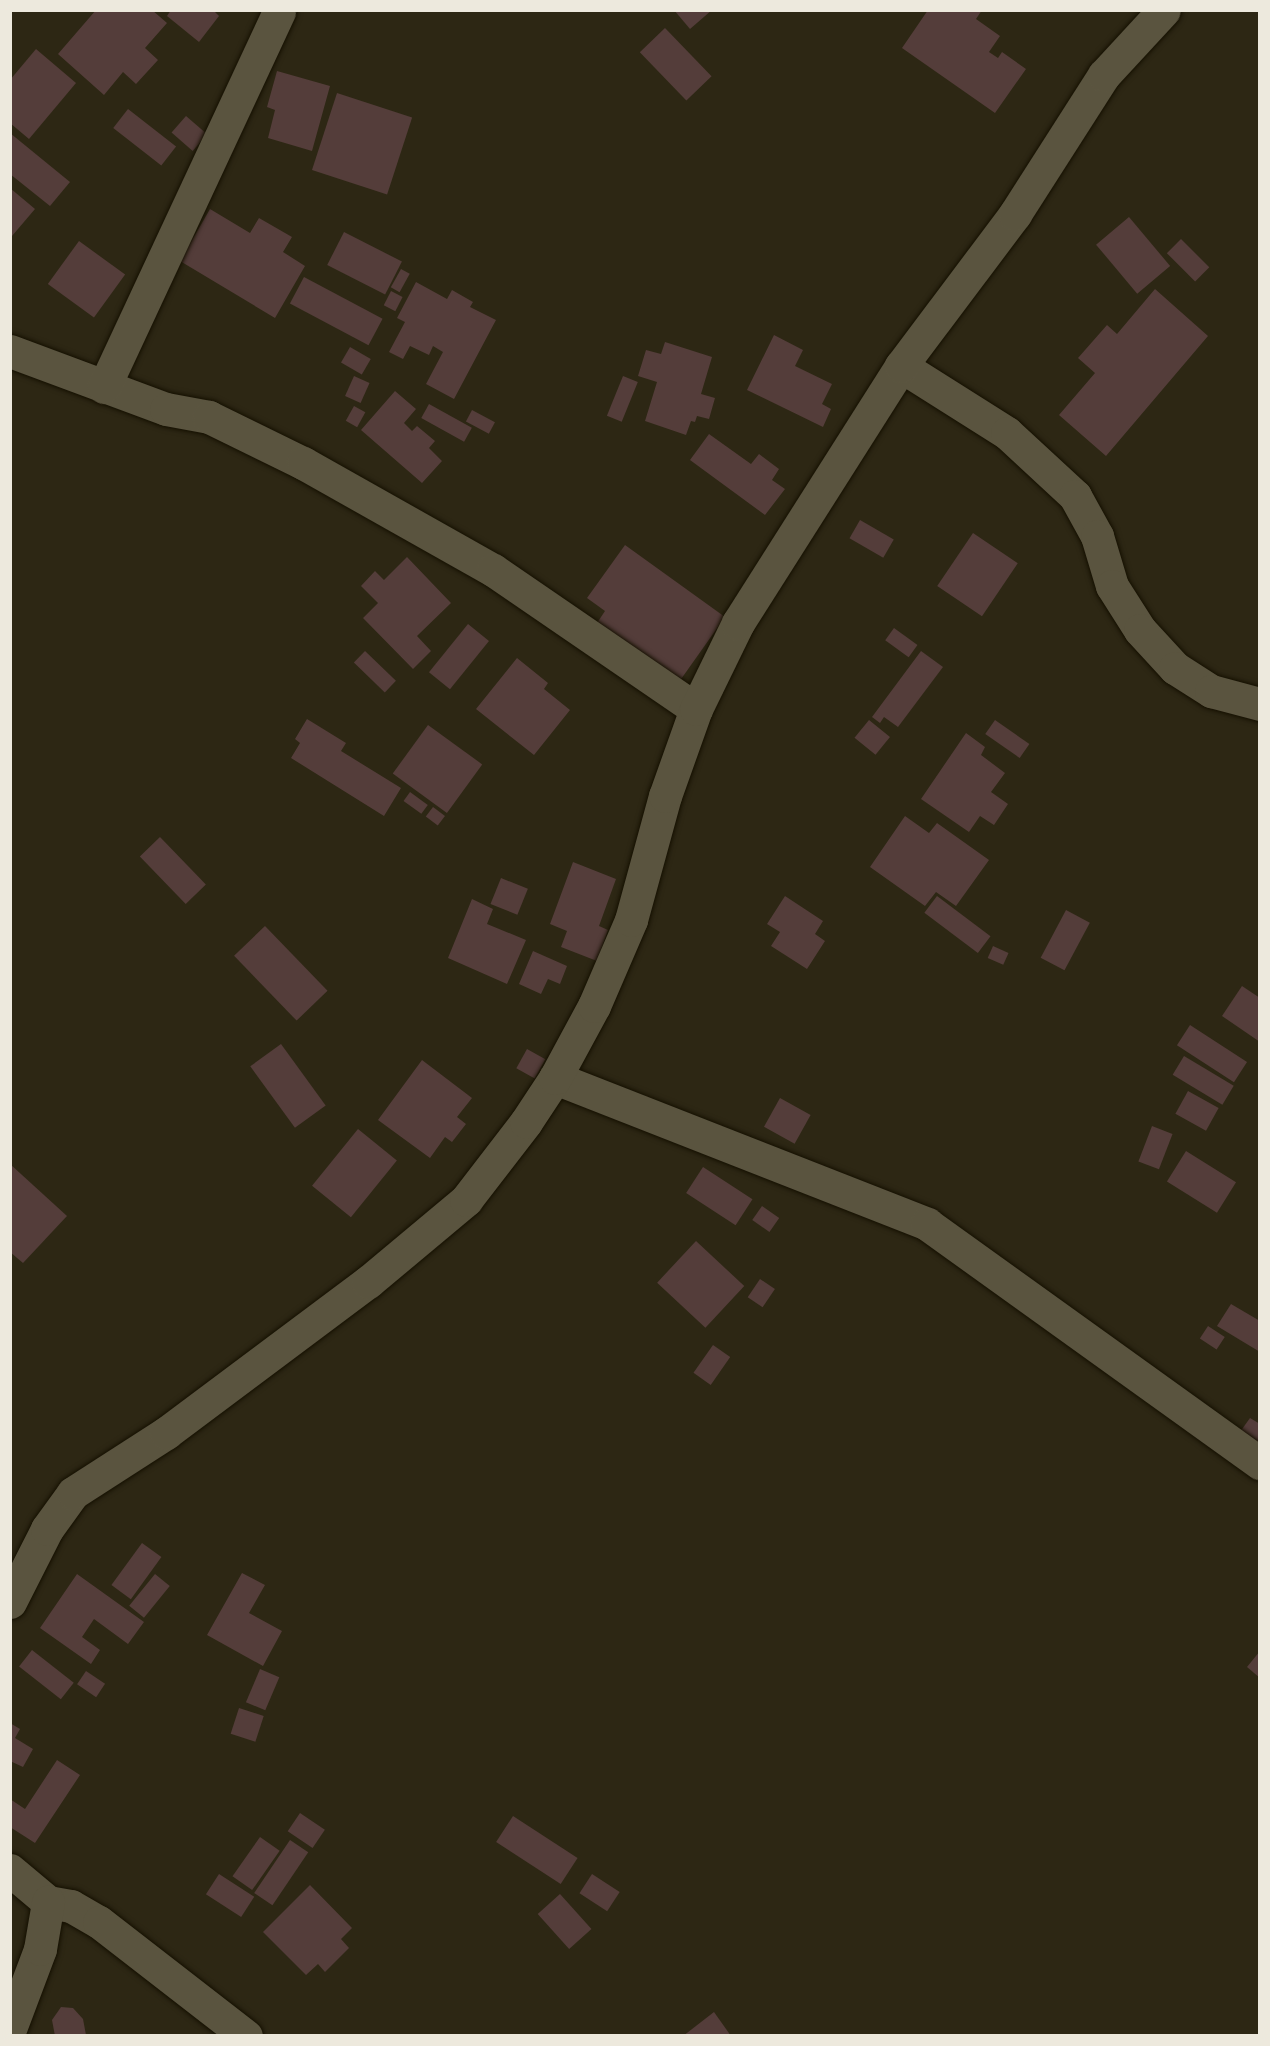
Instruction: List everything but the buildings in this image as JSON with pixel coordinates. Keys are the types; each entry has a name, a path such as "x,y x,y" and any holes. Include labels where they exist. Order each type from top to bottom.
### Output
{"street":[{"path":"10,1602 47,1529 73,1493 166,1433 368,1282 466,1200 526,1122 555,1078 594,1006 631,920 665,796 696,709 738,623 901,366 1015,214 1104,75 1164,10"},
{"path":"104,387 279,12"},
{"path":"10,351 166,409 209,417 303,463 493,570 696,709"},
{"path":"901,366 1007,433 1075,496 1097,536 1112,586 1140,630 1175,668 1211,691 1260,704"},
{"path":"555,1078 927,1224 1260,1463"},
{"path":"10,1870 48,1902 71,1906 99,1922 246,2036"},
{"path":"10,2029 40,1949 48,1902"}]}
